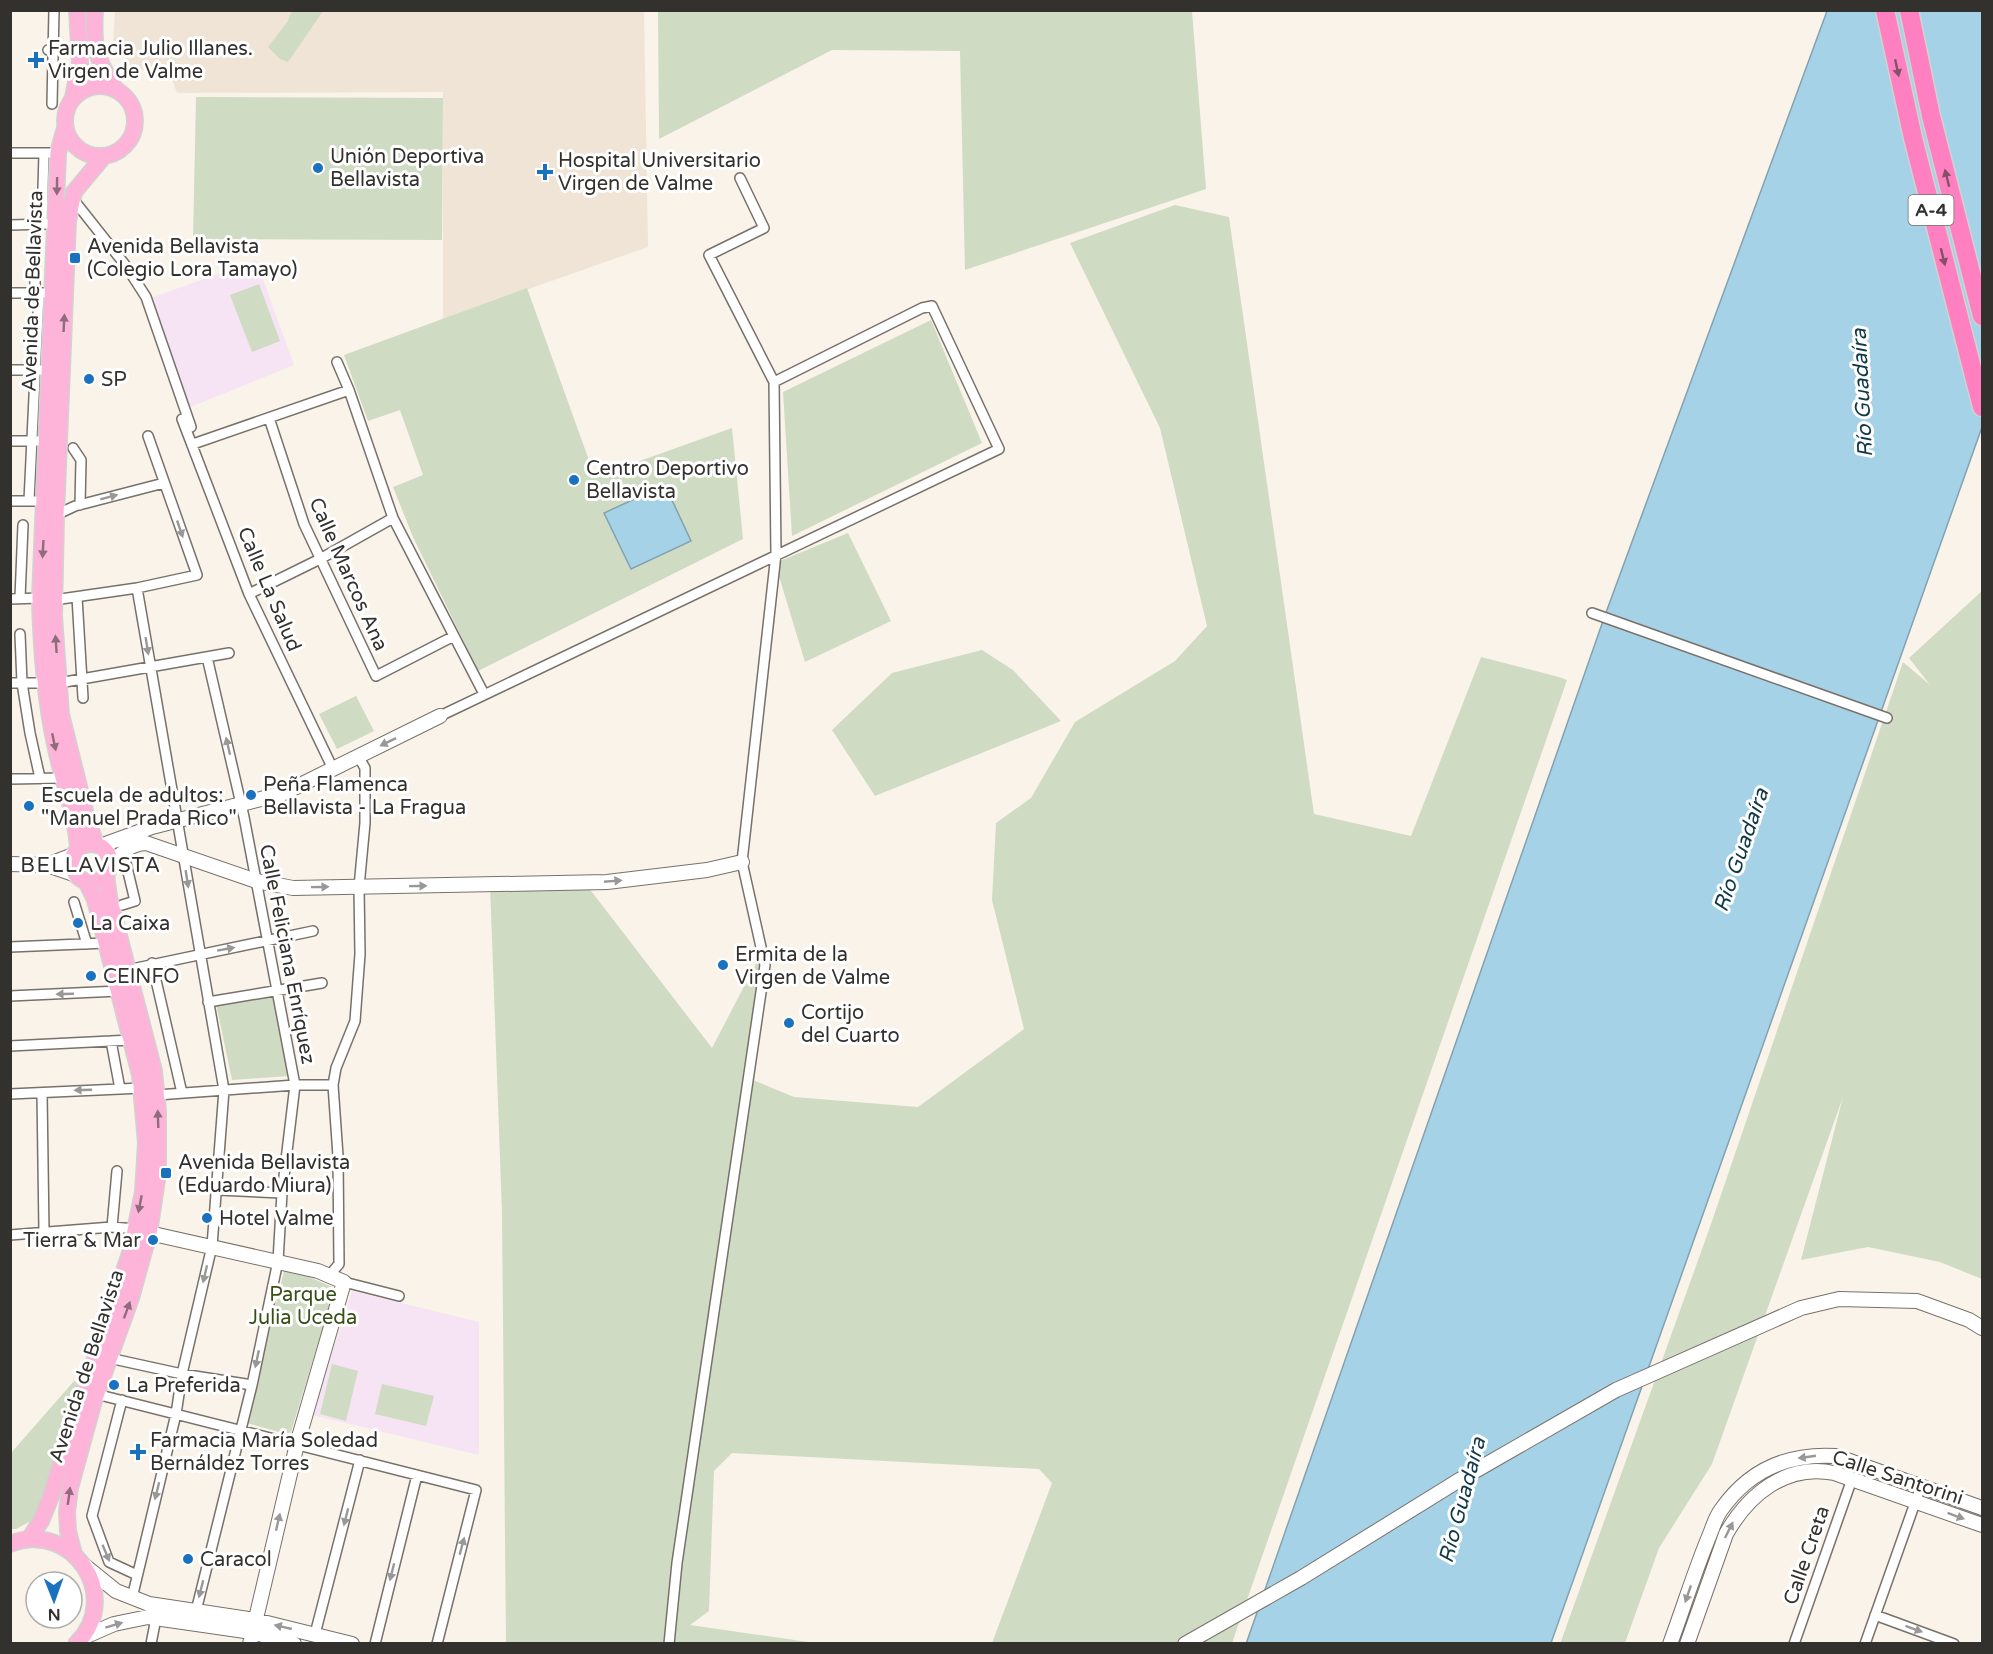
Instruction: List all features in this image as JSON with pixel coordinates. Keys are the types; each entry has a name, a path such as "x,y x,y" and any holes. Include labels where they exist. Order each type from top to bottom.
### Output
{"highway":[{"name":"A-4","path":"1885,10 1913,138 1983,407"},
{"name":"A-4","path":"1909,10 1931,116 1983,316"}],"main road":[{"path":"75,11 81,63 73,97 65,113 65,128 69,139 78,149 93,156 104,156 117,152 125,146 132,137 135,119 133,107 115,88 99,65 94,35 95,10"},
{"path":"73,97 91,87 115,88"},
{"name":"Avenida de Bellavista","path":"65,128 51,153 49,224 42,293 43,370 40,441 45,501 52,683 48,713 76,831 76,852"},
{"name":"Avenida de Bellavista","path":"47,599 56,515 68,221 74,192 104,156"},
{"name":"Avenida de Bellavista","path":"52,683 62,714 87,819 98,845"},
{"path":"86,844 98,845 107,854 108,870 98,881 81,878 72,866 76,852 86,844"},
{"name":"Avenida de Bellavista","path":"74,1554 68,1531 67,1512 70,1488 96,1394 131,1298 142,1231 158,1173 157,1095 152,1062 109,897 108,870"},
{"name":"Avenida de Bellavista","path":"16,1542 41,1521 50,1499 76,1413 131,1250 142,1231 146,1143 142,1088 95,900 81,878"},
{"path":"16,1542 45,1540 60,1545 74,1554 85,1566 93,1584 95,1602 92,1621 79,1641"}],"street":[{"path":"52,104 50,50 54,10"},
{"path":"50,50 80,51"},
{"path":"10,153 51,153"},
{"path":"669,1644 677,1563 765,965 742,861 776,554 774,382 709,255 764,228 740,178"},
{"name":"Calle La Salud","path":"73,200 126,266 146,297 195,444 249,594 333,769"},
{"path":"10,225 49,224"},
{"path":"10,293 42,293 35,264"},
{"path":"98,845 284,793 484,694 999,449 932,306 916,311 774,382"},
{"path":"337,362 349,390 393,518 484,694"},
{"path":"10,370 43,370"},
{"path":"195,444 349,390"},
{"name":"Calle Marcos Ana","path":"269,418 304,524 376,676 454,636"},
{"name":"Calle La Salud","path":"182,419 195,444"},
{"path":"22,525 21,568 15,598 77,597 137,588 197,575 148,436"},
{"path":"10,441 40,441"},
{"name":"Avenida de Bellavista","path":"29,501 40,441"},
{"path":"73,448 81,460 80,505"},
{"path":"56,515 80,505 164,483"},
{"path":"10,501 45,501"},
{"path":"249,594 320,559 393,518"},
{"path":"132,1598 176,1414 182,1374 212,1246 224,1090 137,588"},
{"path":"77,597 80,678 83,698"},
{"path":"1592,613 1884,716"},
{"path":"20,634 22,683 40,778"},
{"path":"10,683 52,683 229,653"},
{"name":"Calle Feliciana Enríquez","path":"196,1611 252,1385 278,1261 282,1193 295,1085 242,803 207,657"},
{"path":"323,1273 339,1264 338,1156 333,1085 336,1068 355,1021 360,954 359,887 365,823 365,768 358,756"},
{"path":"10,779 62,778"},
{"path":"108,870 123,851 146,843 256,880 293,888 607,882 708,870 742,861"},
{"path":"122,905 135,901 123,851"},
{"path":"47,865 76,852"},
{"path":"10,864 47,865 81,878"},
{"path":"74,902 87,944"},
{"path":"128,970 152,963 313,931"},
{"path":"10,947 106,943"},
{"path":"152,963 182,1093"},
{"path":"208,1002 322,983"},
{"path":"10,996 119,991"},
{"path":"10,1046 131,1040"},
{"path":"111,1041 120,1089"},
{"path":"157,1095 295,1085 333,1085"},
{"path":"10,1094 142,1088"},
{"path":"42,1093 44,1232"},
{"path":"112,1227 117,1172"},
{"path":"218,1190 282,1193"},
{"path":"10,1235 112,1227 142,1231 278,1261 323,1273 344,1282 399,1296"},
{"path":"252,1632 297,1444 344,1282"},
{"path":"1185,1644 1301,1578 1461,1479 1616,1390 1801,1308 1839,1299 1917,1300 1969,1320 1983,1328"},
{"path":"109,1358 182,1374 252,1385"},
{"path":"96,1394 476,1490 436,1644"},
{"path":"122,1400 92,1516 109,1562 137,1575"},
{"name":"Calle Santorini","path":"1670,1644 1703,1551 1720,1511 1742,1485 1769,1467 1801,1457 1836,1456 1983,1509"},
{"path":"315,1634 360,1460"},
{"name":"Calle Santorini","path":"1687,1644 1726,1534 1746,1503 1773,1483 1794,1474 1825,1471 1983,1526"},
{"path":"375,1644 417,1475"},
{"name":"Calle Creta","path":"1794,1644 1852,1479"},
{"path":"1864,1644 1921,1486"},
{"path":"85,1566 116,1591 132,1598 149,1604 196,1611 252,1632 294,1644"},
{"path":"1875,1615 1940,1641 1954,1644"},
{"path":"79,1641 114,1624 148,1617 252,1632 315,1634 352,1644"},
{"path":"151,1644 156,1618"}],"shaded area":[{"name":"Hospital Universitario Virgen de Valme","path":"115,11 644,11 648,247 443,319 443,92 177,93 171,77 131,67 113,43"},
{"path":"256,260 294,365 188,408 142,303"},
{"path":"352,1291 479,1322 479,1455 312,1415"}],"green space":[{"path":"292,10 323,11 288,62 280,59 268,47 288,21"},
{"path":"658,11 1192,11 1206,189 965,270 960,51 832,50 659,139"},
{"name":"Unión Deportiva Bellavista","path":"196,97 443,98 442,240 193,239"},
{"path":"1175,205 1229,217 1314,814 1411,836 1481,657 1567,680 1232,1643 992,1643 1052,1483 1039,1469 732,1453 714,1471 709,1611 690,1625 815,1643 506,1643 502,1213 490,884 585,883 712,1048 762,952 748,1078 794,1097 918,1107 1024,1029 992,900 996,823 1031,798 1075,722 1175,661 1207,626 1160,428 1070,243"},
{"path":"259,284 280,341 252,352 230,295"},
{"name":"Centro Deportivo Bellavista","path":"527,288 595,477 732,428 743,539 478,671 413,537 393,487 423,475 400,410 368,421 344,355"},
{"path":"931,320 982,443 792,536 783,392"},
{"path":"848,533 891,621 805,662 775,563"},
{"path":"1982,591 1982,1279 1940,1262 1868,1247 1801,1260 1843,1097 1712,1464 1659,1548 1625,1643 1560,1644 1710,1227 1903,662 1930,685 1909,658"},
{"path":"982,650 1013,670 1061,721 875,796 832,730 892,673"},
{"path":"356,696 374,731 337,749 319,714"},
{"path":"274,992 289,1076 232,1080 216,1004"},
{"name":"Parque Julia Uceda","path":"285,1267 335,1288 290,1435 247,1423"},
{"path":"332,1364 358,1371 346,1421 320,1414"},
{"path":"74,1381 79,1384 45,1498 31,1521 16,1529 11,1529 11,1453"},
{"path":"382,1384 434,1396 426,1426 375,1414"}],"water":[{"name":"Río Guadaíra","path":"1827,11 1982,11 1982,427 1551,1643 1246,1644 1604,618"},
{"path":"665,485 691,541 631,569 604,513"}],"place":[{"name":"Farmacia Julio Illanes. Virgen de Valme","path":"36,60"},
{"name":"Unión Deportiva Bellavista","path":"318,168"},
{"name":"Hospital Universitario Virgen de Valme","path":"545,172"},
{"name":"Avenida Bellavista (Colegio Lora Tamayo)","path":"75,258"},
{"name":"SP","path":"89,379"},
{"name":"Centro Deportivo Bellavista","path":"574,480"},
{"name":"Peña Flamenca Bellavista - La Fragua","path":"251,795"},
{"name":"Escuela de adultos: \"Manuel Prada Rico\"","path":"29,806"},
{"name":"La Caixa","path":"78,923"},
{"name":"Ermita de la Virgen de Valme","path":"723,965"},
{"name":"CEINFO","path":"91,976"},
{"name":"Cortijo del Cuarto","path":"789,1023"},
{"name":"Avenida Bellavista (Eduardo Miura)","path":"166,1173"},
{"name":"Hotel Valme","path":"207,1218"},
{"name":"Tierra & Mar","path":"153,1240"},
{"name":"La Preferida","path":"114,1385"},
{"name":"Farmacia María Soledad Bernáldez Torres","path":"138,1452"},
{"name":"Caracol","path":"188,1559"}],"district":[{"name":"BELLAVISTA","path":"91,865"}]}
